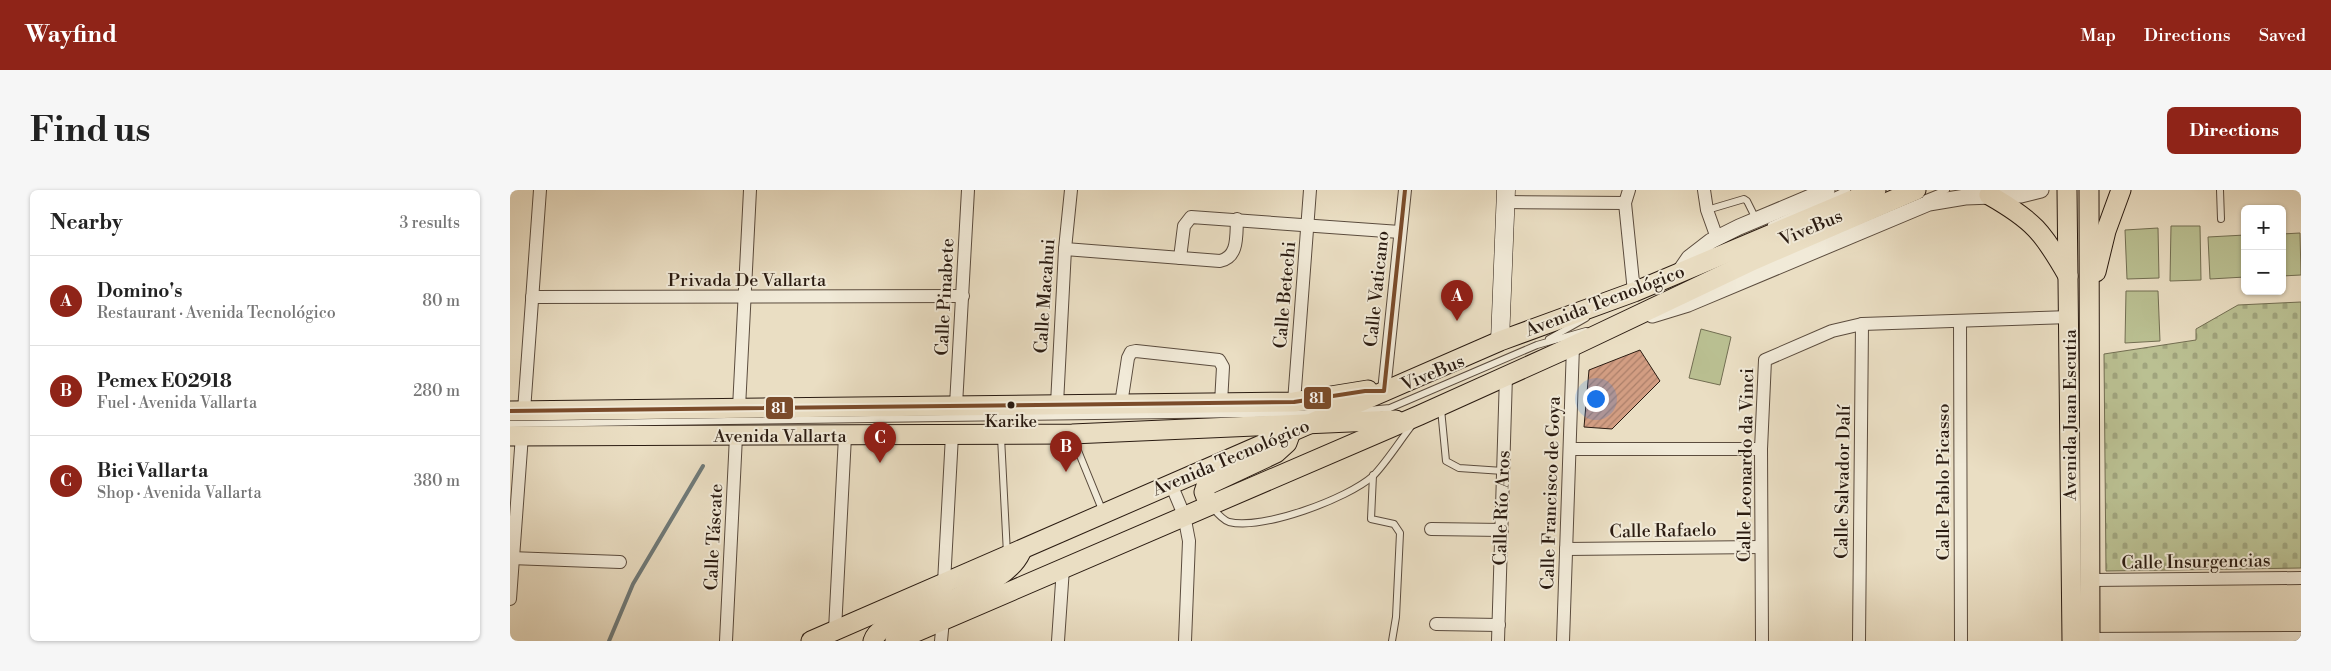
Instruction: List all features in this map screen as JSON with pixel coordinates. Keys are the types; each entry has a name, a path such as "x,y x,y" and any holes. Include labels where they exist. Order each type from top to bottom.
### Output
{"main road":[{"name":"Avenida Tecnológico","path":"810,641 1500,341 1634,292 1680,271 1759,230 1876,190"},
{"name":"Avenida Tecnológico","path":"895,641 1440,406 1754,260 1916,190"},
{"name":"Avenida Juan Escutia","path":"2067,190 2081,640"},
{"name":"Avenida Juan Escutia","path":"2081,640 2092,580 2089,190"},
{"path":"2089,300 2106,231 2121,190"},
{"path":"1989,195 2027,218 2040,230 2070,278"},
{"path":"1500,341 1505,196"},
{"name":"Avenida Vallarta","path":"517,411 1294,402 1366,390 1384,391"},
{"name":"Avenida Vallarta","path":"514,432 736,436 1072,434 1300,428 1415,417"},
{"path":"1209,505 1204,492 1206,486 1276,454 1300,428"},
{"path":"943,620 950,601 1000,575 1017,560 1015,552"},
{"path":"874,641 880,631 932,607 942,596 944,583"}],"street":[{"path":"517,411 532,297 540,190"},
{"path":"739,408 750,190"},
{"name":"Calle Pinabete","path":"956,405 968,190"},
{"name":"Calle Macahui","path":"1056,404 1065,249 1071,190"},
{"name":"Calle Betechi","path":"1294,402 1310,190"},
{"name":"Calle Vaticano","path":"1384,391 1404,190"},
{"path":"1629,190 1626,203 1634,292"},
{"path":"1704,190 1706,210 1717,238"},
{"path":"1680,271 1696,251 1717,238 1759,230 1827,190"},
{"path":"1634,317 1657,314 1688,304 1929,203 1949,198 2041,190"},
{"path":"1505,196 1626,203"},
{"path":"1180,258 1184,226 1188,218 1237,219 1400,232"},
{"path":"1065,249 1227,260 1234,249 1237,219"},
{"name":"Privada De Vallarta","path":"532,297 963,296"},
{"name":"Calle Leonardo da Vinci","path":"1762,641 1760,449 1765,360 1832,331 1862,324 2070,317"},
{"name":"Calle Pablo Picasso","path":"1960,322 1962,641"},
{"name":"Calle Salvador Dalí","path":"1858,641 1862,324"},
{"name":"Calle Francisco de Goya","path":"1563,641 1571,449 1572,346"},
{"path":"1121,404 1128,358 1131,352 1136,351 1219,360 1223,367 1221,403"},
{"name":"Calle Río Aros","path":"1498,641 1506,376"},
{"path":"510,599 514,432"},
{"path":"944,583 952,435"},
{"name":"Calle Táscate","path":"726,641 736,436"},
{"path":"835,630 845,436"},
{"path":"1571,449 1760,449"},
{"path":"1172,484 1184,515 1189,541 1185,641"},
{"path":"1431,529 1502,530"},
{"name":"Calle Rafaelo","path":"1566,549 1761,547"},
{"path":"511,558 620,562"},
{"path":"1058,641 1063,568"},
{"name":"Calle Insurgencias","path":"2092,580 2301,578"},
{"path":"941,641 943,620"},
{"path":"1436,624 1498,625"},
{"path":"2081,640 2301,638"}],"lane":[{"path":"1706,210 1744,199 1747,200 1759,230 1847,190"},
{"path":"1875,217 1946,190"},
{"path":"2220,190 2221,219"},
{"name":"ViveBus","path":"514,432 1335,413 1390,408 1537,345 1634,317 1822,239"},
{"path":"1537,345 1634,292"},
{"path":"1440,406 1446,461 1459,468 1503,471"},
{"path":"1209,505 1226,521 1240,523 1261,522 1328,502 1373,475 1415,417"},
{"path":"1072,434 1104,514"},
{"path":"1001,435 1015,552"},
{"path":"1373,475 1371,519 1394,524 1400,534 1396,617 1392,641"}],"green space":[{"path":"2171,226 2200,226 2201,280 2170,281"},
{"path":"2158,228 2159,278 2127,279 2125,230"},
{"path":"2300,233 2301,275 2286,276 2286,234"},
{"path":"2241,235 2241,277 2210,279 2208,237"},
{"path":"2126,291 2158,291 2160,341 2125,343"},
{"path":"2301,302 2301,568 2106,571 2104,354 2196,340 2196,329 2238,305"},
{"path":"1701,329 1731,337 1720,385 1689,378"}],"building":[{"path":"1640,350 1660,381 1612,429 1584,427 1589,370"}],"waterway":[{"path":"609,641 633,584 703,466"}],"transit line":[{"name":"81","path":"510,411 1294,402 1365,391 1384,391 1405,190"}],"place":[{"name":"Domino's","path":"1457,321"},
{"name":"Karike","path":"1011,405"},
{"name":"Bici Vallarta","path":"880,463"},
{"name":"Pemex E02918","path":"1066,472"}]}
